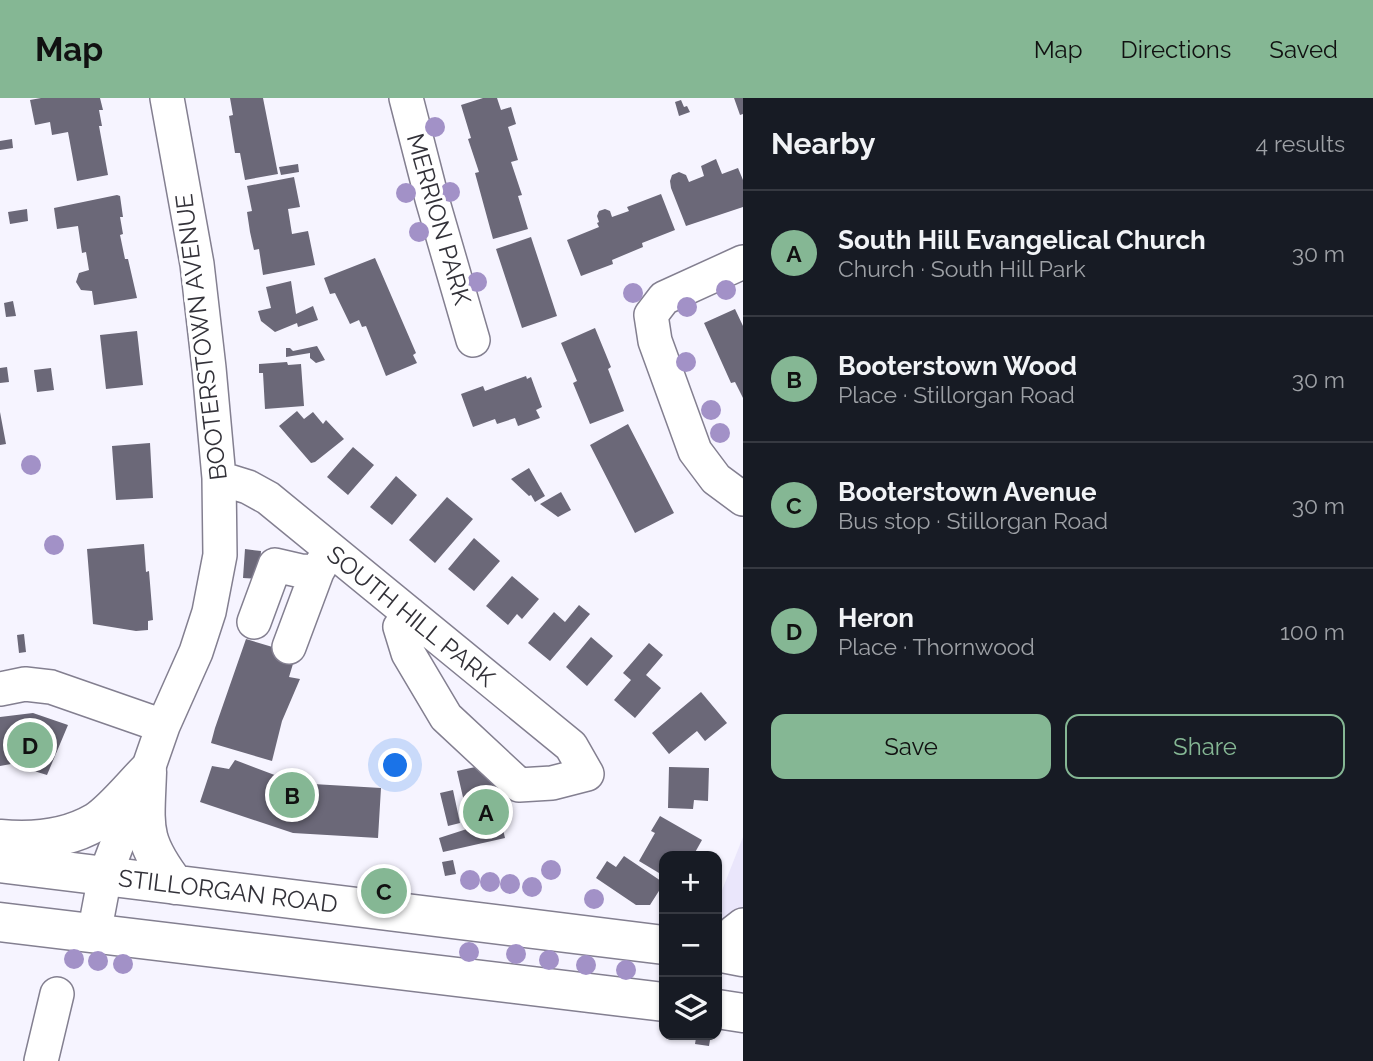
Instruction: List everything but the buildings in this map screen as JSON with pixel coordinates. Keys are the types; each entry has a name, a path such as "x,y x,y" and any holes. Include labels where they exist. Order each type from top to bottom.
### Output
{"main road":[{"path":"0,839 26,842 66,834 97,821 147,772"},
{"path":"147,772 147,840 158,863 174,885"},
{"name":"STILLORGAN ROAD","path":"0,863 659,944"},
{"path":"0,922 659,1001"},
{"path":"722,1010 743,1013"}],"street":[{"name":"BOOTERSTOWN AVENUE","path":"94,934 105,876 163,726 196,652 216,584 220,555 219,478 197,264 167,98"},
{"name":"MERRION PARK","path":"406,98 473,340"},
{"path":"743,262 664,299 651,315 655,341 695,452 716,479 743,499"},
{"name":"SOUTH HILL PARK","path":"219,478 268,498 323,560 410,614 571,746 587,774 552,783 519,785 446,717 408,653 400,627 410,614"},
{"path":"254,622 275,565 301,571 323,560"},
{"path":"289,647 323,560"},
{"path":"0,689 26,684 51,687 163,726"},
{"path":"40,1061 57,994"}],"shaded area":[{"path":"743,837 743,927 722,924 722,890"}],"place":[{"name":"Heron","path":"30,745"},
{"name":"Booterstown Wood","path":"292,795"},
{"name":"South Hill Evangelical Church","path":"486,812"},
{"name":"Booterstown Avenue","path":"384,891"}]}
